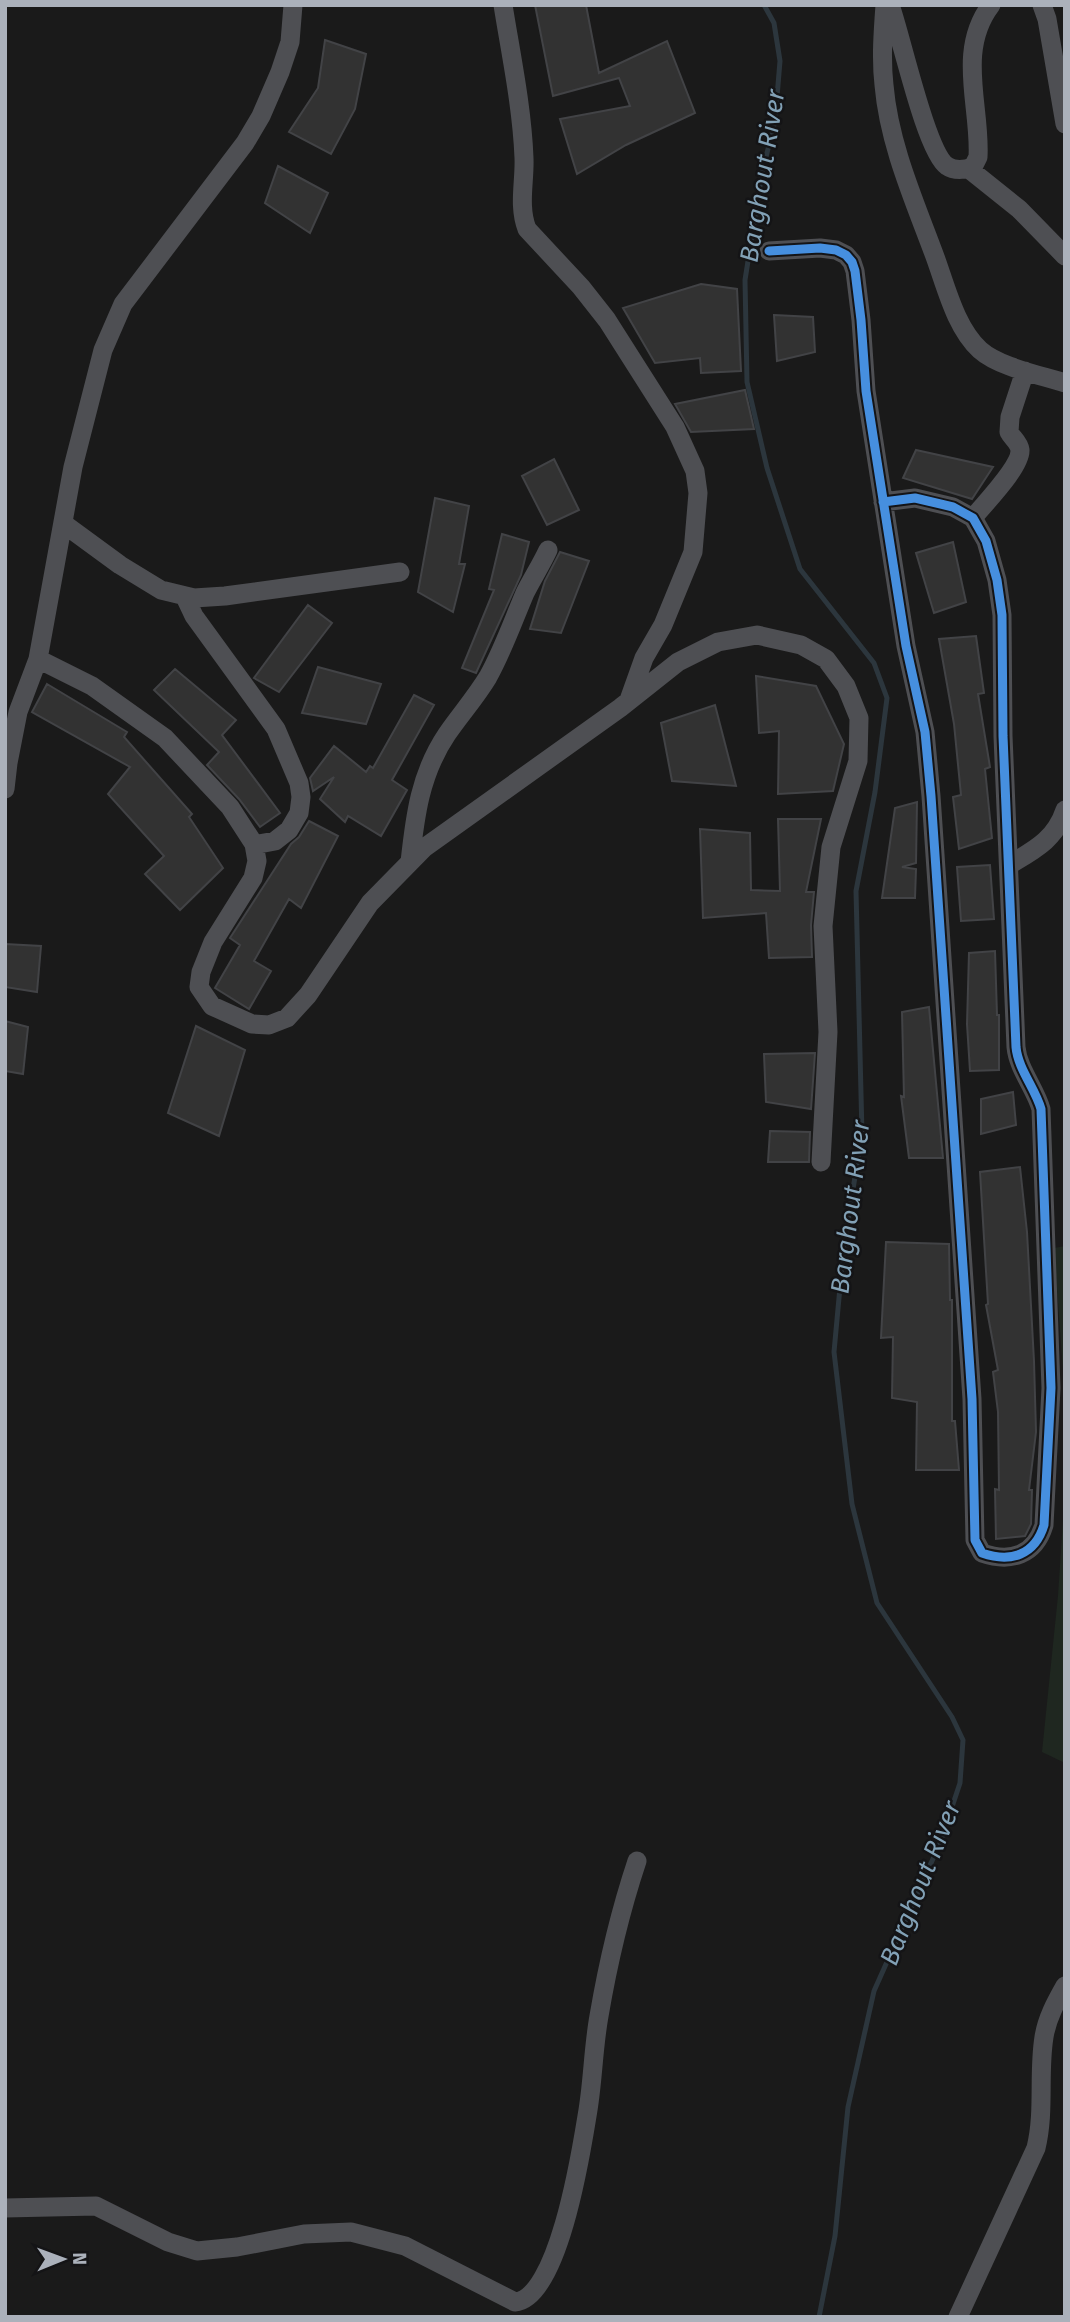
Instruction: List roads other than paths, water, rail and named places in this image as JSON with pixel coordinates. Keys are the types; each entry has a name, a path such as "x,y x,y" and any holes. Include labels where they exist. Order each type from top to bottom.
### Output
{"street":[{"path":"5,789 12,708 38,659 74,467 95,378 114,322 136,286 245,143 261,116 290,42 293,5"},
{"path":"503,5 524,157 522,199 527,229 581,287 607,320 675,427 695,471 698,493 693,552 668,615 644,658 628,702"},
{"path":"887,5 933,145 947,166 959,170 970,169 976,163 978,150 972,93 974,53 982,23 991,5"},
{"path":"887,5 882,40 884,87 895,143 957,316 982,351 1025,371 1065,383"},
{"path":"1042,5 1047,19 1065,124"},
{"path":"970,169 1019,209 1065,256"},
{"path":"769,251 820,248 836,250 852,262 861,320 866,391 883,502 906,646 925,732 971,1385 975,1541 982,1553 1007,1557 1021,1554 1034,1545 1040,1539 1044,1525 1051,1388 1041,1110 1036,1092 1017,1055 1003,736 1002,615 997,580 986,541 973,518 953,507 915,498 883,502"},
{"path":"973,518 1019,457 1018,443 1009,432 1010,417 1025,371"},
{"path":"64,524 146,581 161,590 185,597 225,596 400,572"},
{"path":"410,862 415,811 432,760 487,678 548,550"},
{"path":"185,597 194,616 276,729 299,783 299,813 289,830 275,841 254,845"},
{"path":"38,659 92,686 165,738 230,807 254,845 257,861 253,878 214,942 201,972 200,988 212,1006 252,1024 269,1024 287,1018 308,995 370,903 424,848 628,702 678,662 718,642 757,635 801,645 826,659 846,686 859,718 858,761 831,847 823,926 828,1032 821,1163"},
{"path":"1009,866 1046,843 1055,833 1065,810"},
{"path":"5,2207 96,2206 168,2242 197,2250 237,2247 304,2234 351,2232 405,2246 515,2302 527,2299 544,2279 562,2234 587,2116 598,2018 622,1906 637,1861"},
{"path":"958,2317 1036,2148 1042,2120 1044,2038 1049,2016 1065,1986"}],"waterway":[{"name":"Barghout River","path":"764,5 774,23 780,61 775,121 762,173 745,280 747,382 767,468 800,569 874,663 887,698 875,792 856,891 862,1134 844,1244 834,1352 852,1504 877,1603 952,1717 963,1740 960,1783 940,1843 874,1991 848,2107 835,2236 819,2317"}]}
